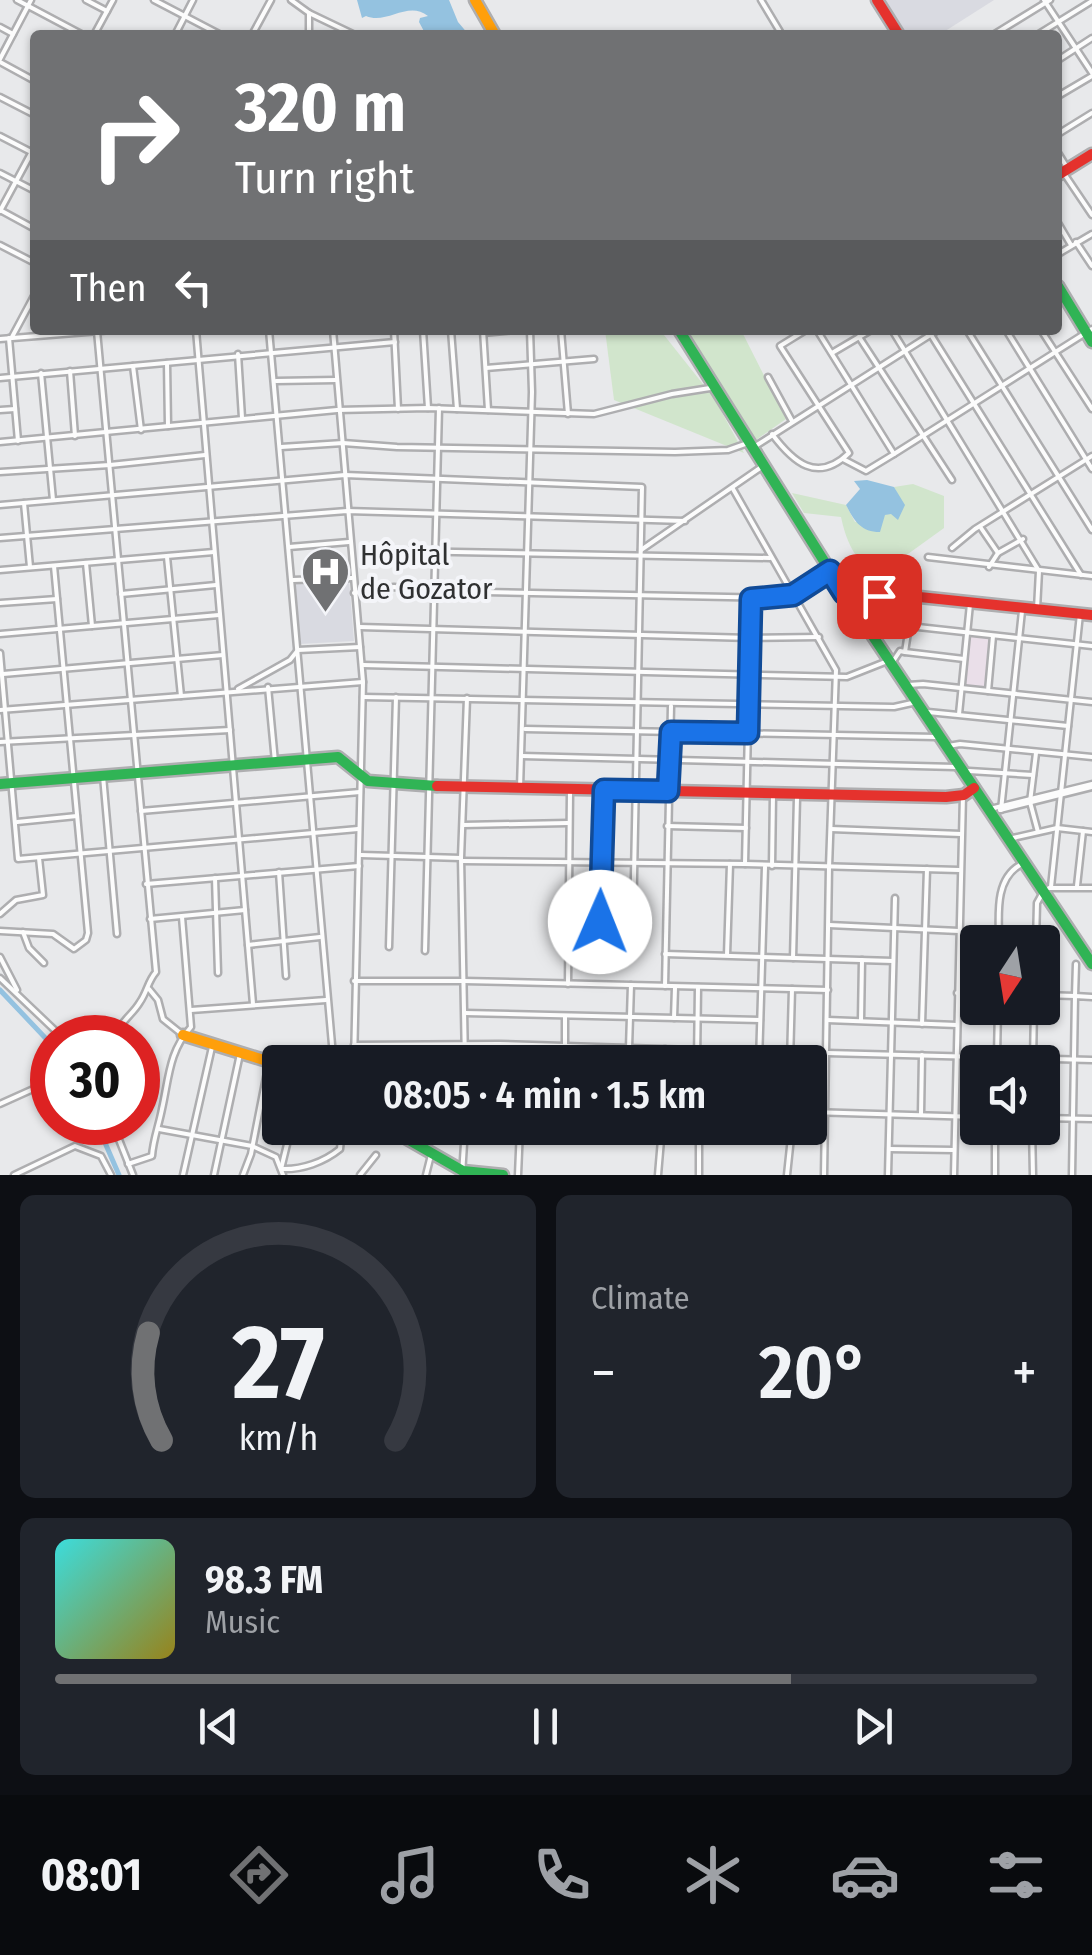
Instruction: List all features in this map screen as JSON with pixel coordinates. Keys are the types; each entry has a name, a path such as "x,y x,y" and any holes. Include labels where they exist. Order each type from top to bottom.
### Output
{"main road":[{"path":"475,0 492,30"},
{"path":"877,0 896,30"},
{"path":"1063,172 1092,154"},
{"path":"1062,292 1090,334"},
{"path":"686,335 830,571 974,788 995,810 1008,839 1048,889 1092,964"},
{"path":"843,591 1086,616"},
{"path":"1022,610 1086,616"},
{"path":"6,784 275,762 346,760 352,762 362,779 463,788 963,796 974,788"},
{"path":"183,1036 262,1060"},
{"path":"418,1145 463,1173 503,1175"}],"street":[{"path":"17,0 75,30"},
{"path":"86,0 107,11"},
{"path":"97,30 113,0"},
{"path":"154,0 212,30"},
{"path":"178,30 193,0"},
{"path":"255,30 271,0"},
{"path":"290,0 345,30"},
{"path":"761,0 779,30"},
{"path":"1000,30 1047,1 1092,74 1062,93"},
{"path":"1045,30 1092,1"},
{"path":"29,3 0,60 30,78"},
{"path":"309,13 310,30"},
{"path":"0,27 13,34"},
{"path":"1062,57 1092,38"},
{"path":"0,97 30,112"},
{"path":"1062,132 1092,113"},
{"path":"0,136 30,151"},
{"path":"30,158 0,210 30,225"},
{"path":"1063,172 1092,215"},
{"path":"0,173 30,188"},
{"path":"1062,228 1092,266"},
{"path":"1062,252 1092,234"},
{"path":"0,244 30,260"},
{"path":"18,441 10,338 30,303"},
{"path":"843,459 866,471 1054,350 1090,334"},
{"path":"0,339 41,335"},
{"path":"98,335 156,972 129,1015"},
{"path":"197,335 254,1004"},
{"path":"270,335 332,1045"},
{"path":"333,335 363,682 354,1045"},
{"path":"394,335 398,409"},
{"path":"423,335 428,408"},
{"path":"451,335 457,409"},
{"path":"483,335 488,410"},
{"path":"520,788 530,335"},
{"path":"561,335 568,414"},
{"path":"772,434 790,458 803,466 819,468 843,459 850,451 780,346 798,335"},
{"path":"819,335 894,454"},
{"path":"831,354 863,335"},
{"path":"895,335 1040,571 1037,610"},
{"path":"279,447 343,443 732,449 772,434 926,335"},
{"path":"930,335 1082,576"},
{"path":"971,335 1092,530"},
{"path":"1009,335 1089,458 1092,469"},
{"path":"1044,335 1092,409"},
{"path":"860,337 952,480"},
{"path":"0,378 395,342"},
{"path":"238,354 242,418"},
{"path":"486,368 594,360"},
{"path":"166,363 168,426"},
{"path":"133,366 141,430"},
{"path":"70,371 75,437"},
{"path":"41,373 53,500"},
{"path":"768,377 792,421"},
{"path":"274,381 336,380"},
{"path":"0,442 337,410 438,408 594,414 715,387"},
{"path":"425,951 438,408"},
{"path":"0,410 16,409"},
{"path":"0,472 205,454"},
{"path":"952,548 980,526 1089,458"},
{"path":"641,553 764,466"},
{"path":"0,505 346,475 639,486 644,490 634,924"},
{"path":"733,489 837,676 826,1045"},
{"path":"24,503 30,567"},
{"path":"0,538 347,512 685,522"},
{"path":"980,526 998,553"},
{"path":"989,566 998,553 1022,539"},
{"path":"289,548 350,542"},
{"path":"401,551 770,558"},
{"path":"0,570 214,552"},
{"path":"167,556 181,696"},
{"path":"928,557 1092,576"},
{"path":"86,563 92,626"},
{"path":"0,931 53,934 74,949 88,937 54,566"},
{"path":"354,593 394,587 751,599 793,595 830,571"},
{"path":"293,580 352,578"},
{"path":"121,594 216,585"},
{"path":"905,652 913,598"},
{"path":"0,603 57,599"},
{"path":"745,864 751,599"},
{"path":"959,714 970,604"},
{"path":"1022,610 1005,772 995,810 1092,786"},
{"path":"0,634 219,615"},
{"path":"1036,925 1037,902 1048,889 1076,644 1086,616"},
{"path":"909,626 1092,646"},
{"path":"358,627 818,637"},
{"path":"988,691 993,636"},
{"path":"227,693 264,676 290,660 298,650 360,646"},
{"path":"362,665 837,676 860,674 890,662 900,651 964,659"},
{"path":"0,653 8,739 6,784 18,860 358,828"},
{"path":"1,674 223,655"},
{"path":"3,709 363,682"},
{"path":"906,686 923,684 1092,702"},
{"path":"268,688 275,762"},
{"path":"362,697 920,707 1068,726"},
{"path":"389,947 396,697"},
{"path":"465,1045 461,860 467,698"},
{"path":"664,986 671,703"},
{"path":"523,729 834,736 1092,757"},
{"path":"0,742 230,730"},
{"path":"1036,752 1030,801 1038,832"},
{"path":"522,756 832,763 1034,774"},
{"path":"104,776 117,934"},
{"path":"568,984 570,790"},
{"path":"600,952 604,790"},
{"path":"141,810 360,792"},
{"path":"760,1045 761,956 773,792"},
{"path":"793,958 797,794"},
{"path":"954,1175 963,796"},
{"path":"15,822 77,816"},
{"path":"463,825 570,822"},
{"path":"667,826 746,828"},
{"path":"1008,839 1057,828 1092,832"},
{"path":"830,830 961,834"},
{"path":"1077,888 1083,831"},
{"path":"359,855 959,870"},
{"path":"0,914 16,900 43,895 39,858"},
{"path":"999,925 1005,877 1024,862"},
{"path":"728,954 730,864"},
{"path":"146,884 358,866"},
{"path":"922,1024 927,870"},
{"path":"279,872 286,976"},
{"path":"215,878 218,973"},
{"path":"1048,889 1092,888"},
{"path":"888,1175 895,898"},
{"path":"149,919 245,910"},
{"path":"160,1117 167,1073 191,1027 182,917"},
{"path":"828,925 959,931"},
{"path":"22,932 29,948 44,963"},
{"path":"248,945 320,938"},
{"path":"570,952 627,954"},
{"path":"665,954 893,961"},
{"path":"0,957 19,995"},
{"path":"860,1021 862,960"},
{"path":"1072,1175 1076,964"},
{"path":"0,978 40,1015"},
{"path":"354,982 828,990"},
{"path":"629,1045 631,985"},
{"path":"674,1018 675,986"},
{"path":"697,1045 698,986"},
{"path":"148,988 158,1000 163,1019 183,1036"},
{"path":"790,1045 792,989"},
{"path":"1060,996 1092,997"},
{"path":"191,1010 326,1000"},
{"path":"463,1013 760,1020"},
{"path":"564,1045 565,1016"},
{"path":"827,1020 957,1025"},
{"path":"183,1175 212,1046"},
{"path":"827,1052 960,1056"},
{"path":"214,1175 240,1054"},
{"path":"921,1114 922,1055"},
{"path":"1060,1060 1092,1060"},
{"path":"0,1104 30,1090"},
{"path":"244,1175 262,1108"},
{"path":"827,1112 960,1117"},
{"path":"1060,1119 1092,1119"},
{"path":"160,1129 252,1146 276,1157 282,1172"},
{"path":"121,1145 133,1175"},
{"path":"128,1164 152,1156 154,1145"},
{"path":"282,1172 287,1145"},
{"path":"282,1172 334,1154 340,1145"},
{"path":"463,1173 465,1145"},
{"path":"518,1175 519,1145"},
{"path":"658,1175 661,1145"},
{"path":"699,1145 699,1175"},
{"path":"787,1175 790,1145"},
{"path":"824,1145 824,1175"},
{"path":"995,1145 995,1175"},
{"path":"1032,1145 1033,1175"},
{"path":"14,1175 75,1146 101,1156 111,1175"},
{"path":"889,1149 954,1150"},
{"path":"426,1175 432,1153"},
{"path":"360,1175 376,1156"}],"shaded area":[{"path":"883,0 994,0 947,30 902,30"},
{"path":"295,578 349,580 354,641 300,644"},
{"path":"970,636 990,638 986,688 965,685"}],"green space":[{"path":"606,335 664,335 714,398 744,453 614,400"},
{"path":"744,335 786,419 753,442 685,337"},
{"path":"913,484 944,496 944,528 901,559 897,583 859,559 848,541 841,517 804,513 792,493 846,505 855,522 904,506 894,487"}],"water":[{"path":"357,0 449,0 465,30 423,30 420,18 428,16 413,11 362,18"},
{"path":"854,481 894,487 905,505 898,520 891,514 885,515 880,532 863,527 846,505 860,489"}],"waterway":[{"path":"0,990 30,1022"},
{"path":"106,1145 119,1175"}],"traffic: fast":[{"path":"1062,293 1092,342"},
{"path":"682,335 844,593 1092,964"},
{"path":"0,784 338,757 368,781 437,786"},
{"path":"418,1145 463,1171 503,1175"}],"traffic: slow":[{"path":"475,0 492,30"},
{"path":"183,1035 262,1059"}],"traffic: jam":[{"path":"877,0 896,30"},
{"path":"1062,173 1092,154"},
{"path":"843,589 1092,615"},
{"path":"437,786 946,797 964,795 974,788"}],"place":[{"name":"Hôpital de Gozator","path":"325,614"}],"route":[{"path":"600,922 604,790 668,791 671,732 748,733 751,599 793,595 830,571 844,593 879,596"}]}
